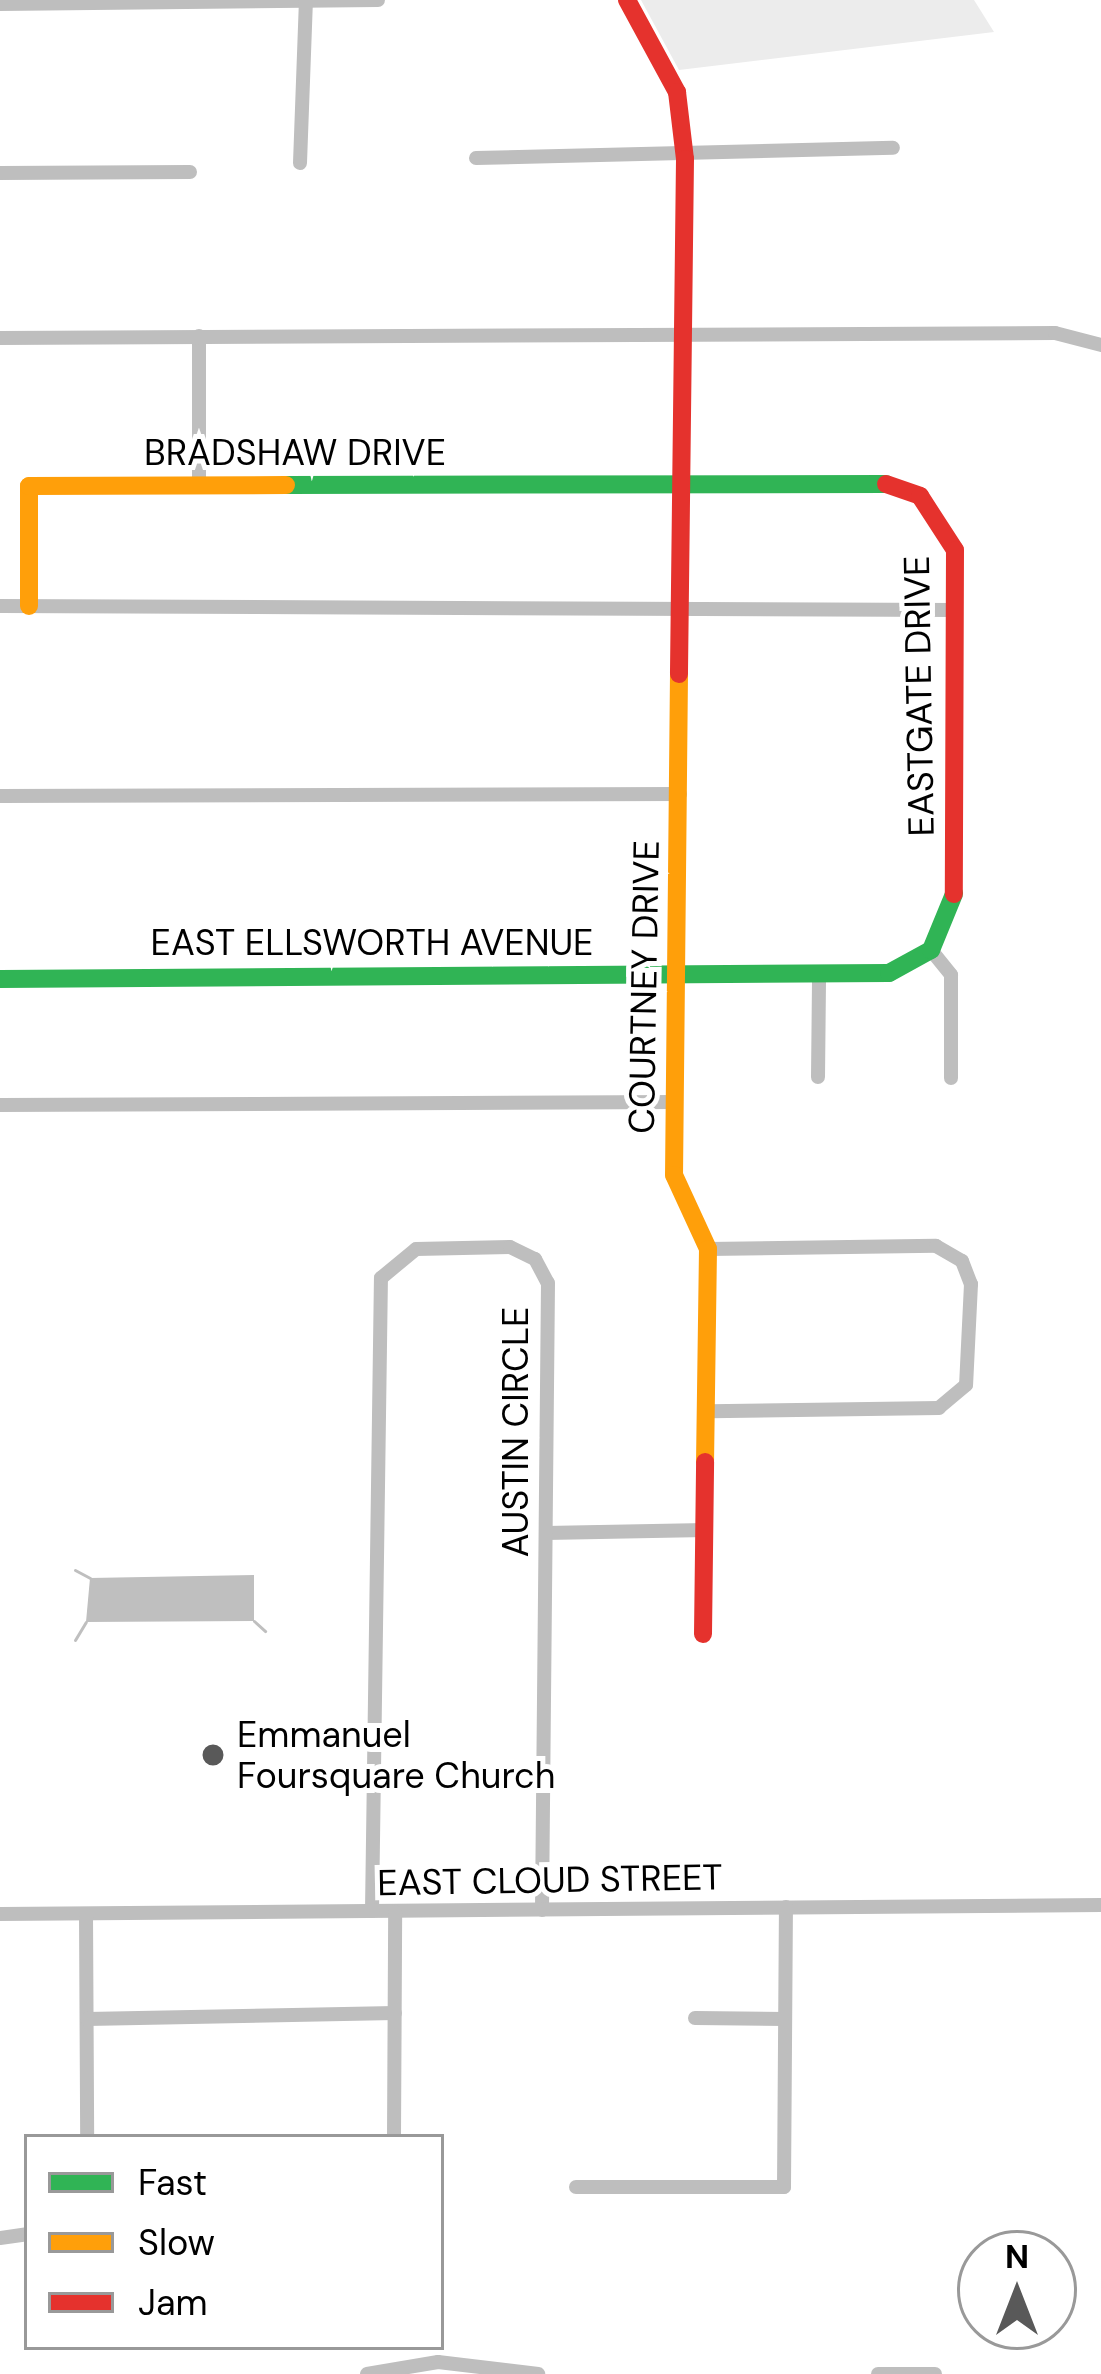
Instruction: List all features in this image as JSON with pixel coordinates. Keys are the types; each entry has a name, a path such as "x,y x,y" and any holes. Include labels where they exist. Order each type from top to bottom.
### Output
{"street":[{"path":"300,163 306,0"},
{"path":"0,4 378,0"},
{"name":"COURTNEY DRIVE","path":"627,0 676,92 685,159 674,1175 708,1249 710,1411 704,1634"},
{"path":"476,158 685,159 893,148"},
{"path":"0,173 190,172"},
{"path":"0,338 1055,333 1101,345"},
{"path":"199,336 199,487"},
{"name":"EASTGATE DRIVE","path":"681,484 884,483 920,496 956,550 953,897 931,950"},
{"name":"BRADSHAW DRIVE","path":"29,606 29,486 681,484"},
{"path":"0,606 955,610"},
{"path":"0,796 680,794"},
{"path":"931,950 953,988 951,1078"},
{"name":"EAST ELLSWORTH AVENUE","path":"0,979 889,973 931,950"},
{"path":"818,974 818,1077"},
{"path":"0,1105 675,1102"},
{"path":"708,1249 936,1246 962,1261 971,1284 966,1385 939,1408 710,1411"},
{"name":"AUSTIN CIRCLE","path":"372,1911 380,1293 402,1252 510,1247 544,1271 542,1910"},
{"path":"546,1533 706,1530"},
{"name":"EAST CLOUD STREET","path":"0,1914 1101,1905"},
{"path":"576,2188 784,2187 786,1907"},
{"path":"394,2134 395,1912"},
{"path":"86,1914 87,2134"},
{"path":"87,2019 394,2013"},
{"path":"695,2018 785,2019"},
{"path":"368,2374 438,2362 538,2374"},
{"path":"878,2374 935,2374"}],"shaded area":[{"path":"641,0 974,0 994,32 679,70"},
{"path":"254,1575 254,1621 86,1622 90,1578"}],"waterway":[{"path":"75,1570 90,1578"},
{"path":"254,1621 265,1631"},
{"path":"75,1640 86,1622"}],"traffic: fast":[{"path":"286,485 886,484"},
{"path":"0,979 889,973 931,950 954,894"}],"traffic: slow":[{"path":"29,606 29,486 286,485"},
{"path":"679,674 674,1175 708,1249 705,1462"}],"traffic: jam":[{"path":"627,0 677,92 685,159 679,674"},
{"path":"886,484 920,496 955,550 954,894"},
{"path":"703,1634 705,1462"}],"place":[{"name":"Emmanuel Foursquare Church","path":"213,1755"}]}
